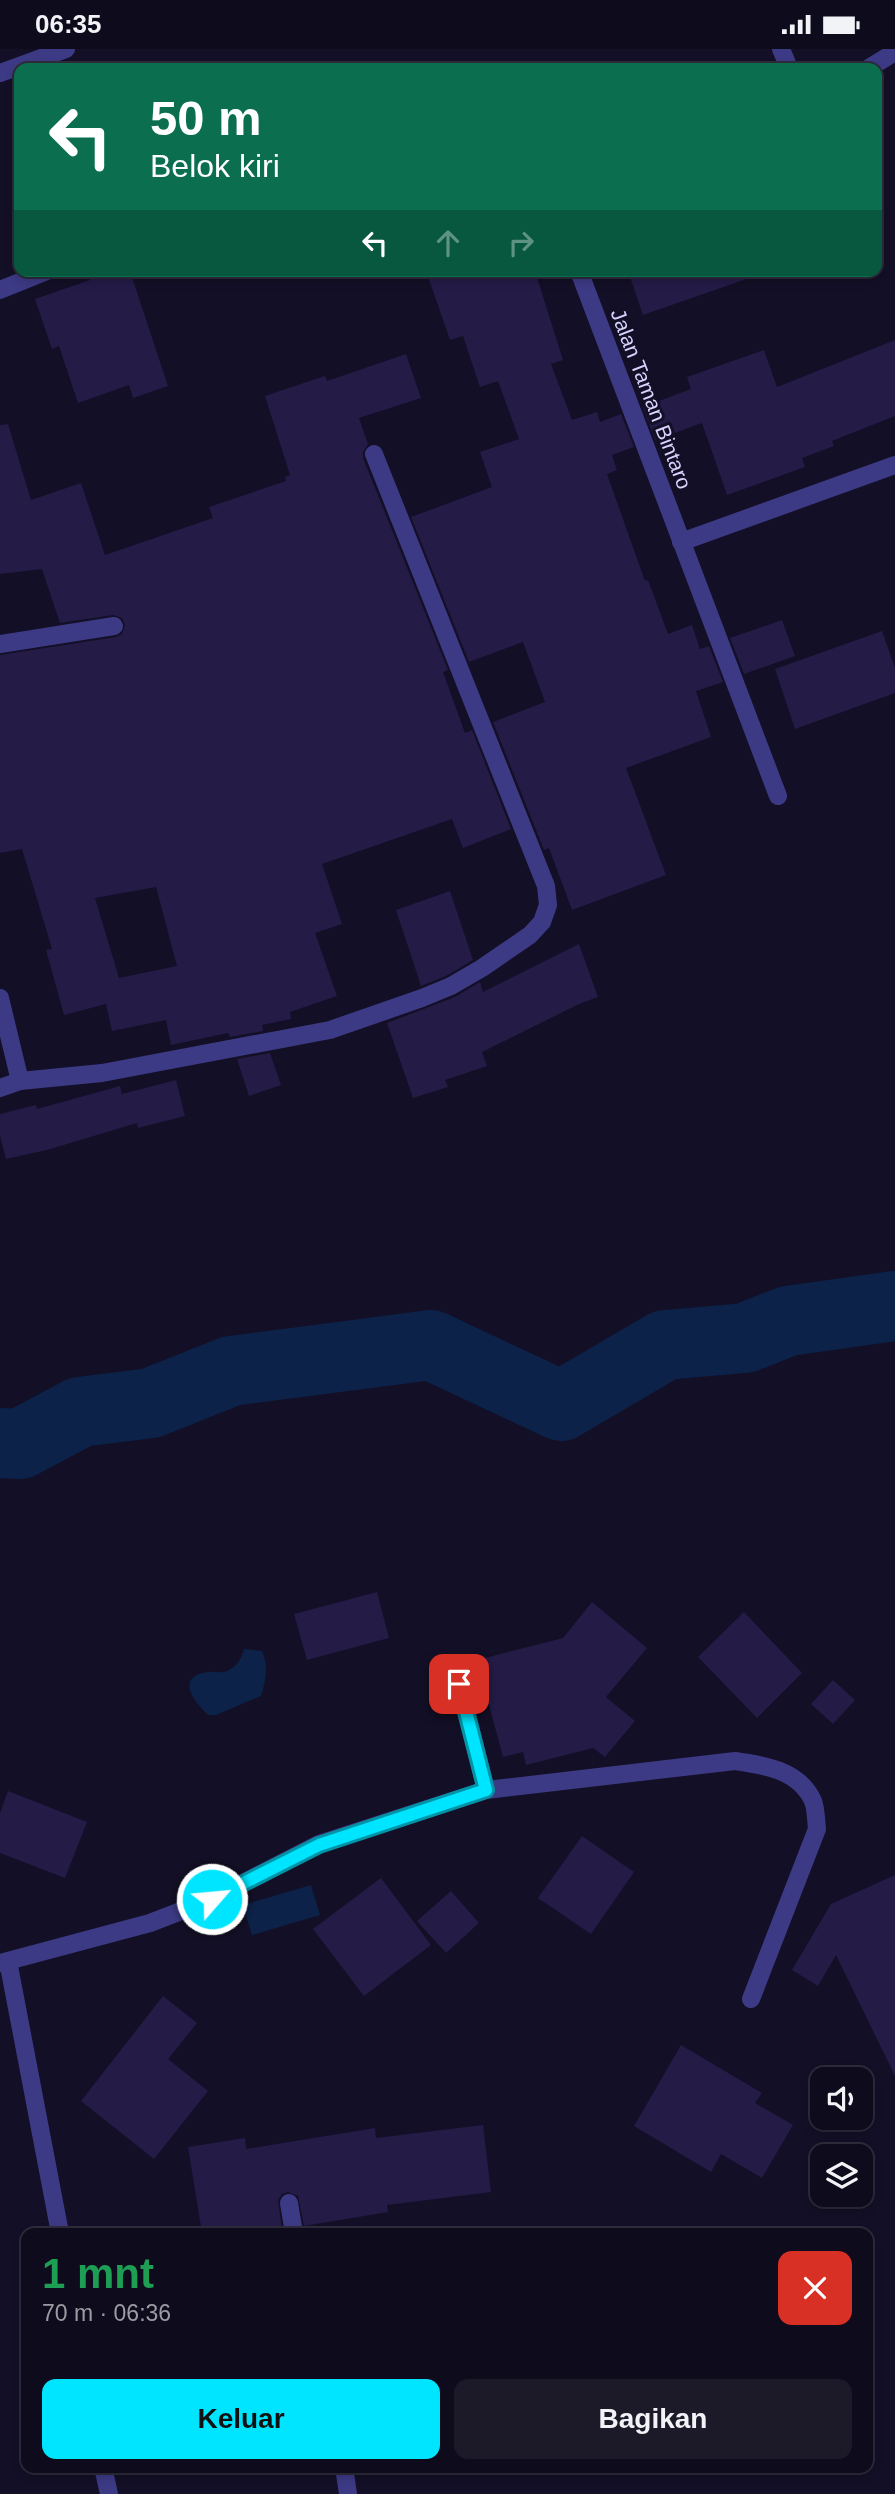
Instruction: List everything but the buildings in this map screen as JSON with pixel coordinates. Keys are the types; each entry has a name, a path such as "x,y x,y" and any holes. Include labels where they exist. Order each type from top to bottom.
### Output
{"street":[{"path":"41,58 66,49"},
{"path":"878,63 895,53"},
{"path":"0,290 32,277"},
{"name":"Jalan Taman Bintaro","path":"581,277 778,796"},
{"path":"0,1088 20,1081 102,1073 330,1030 422,999 451,986 530,935 542,922 548,905 546,886 374,454"},
{"path":"681,543 895,465"},
{"path":"0,644 114,626"},
{"path":"0,998 20,1081"},
{"path":"459,1684 486,1790"},
{"path":"59,2228 4,1962 150,1923 212,1899 319,1845 486,1790 735,1761 772,1766 798,1781 813,1801 817,1829 751,1999"},
{"path":"289,2203 293,2228"},
{"path":"104,2473 109,2494"},
{"path":"345,2473 348,2494"}],"water":[{"path":"244,1649 262,1651 266,1662 261,1696 216,1715 208,1715 190,1691 191,1679 207,1672 229,1670 239,1661"},
{"path":"311,1885 320,1915 252,1935 243,1905"}],"waterway":[{"path":"0,1443 20,1444 80,1412 151,1403 231,1371 431,1345 561,1406 665,1345 745,1338 788,1321 895,1306"}],"route":[{"path":"212,1899 319,1845 486,1790 459,1684"}]}
